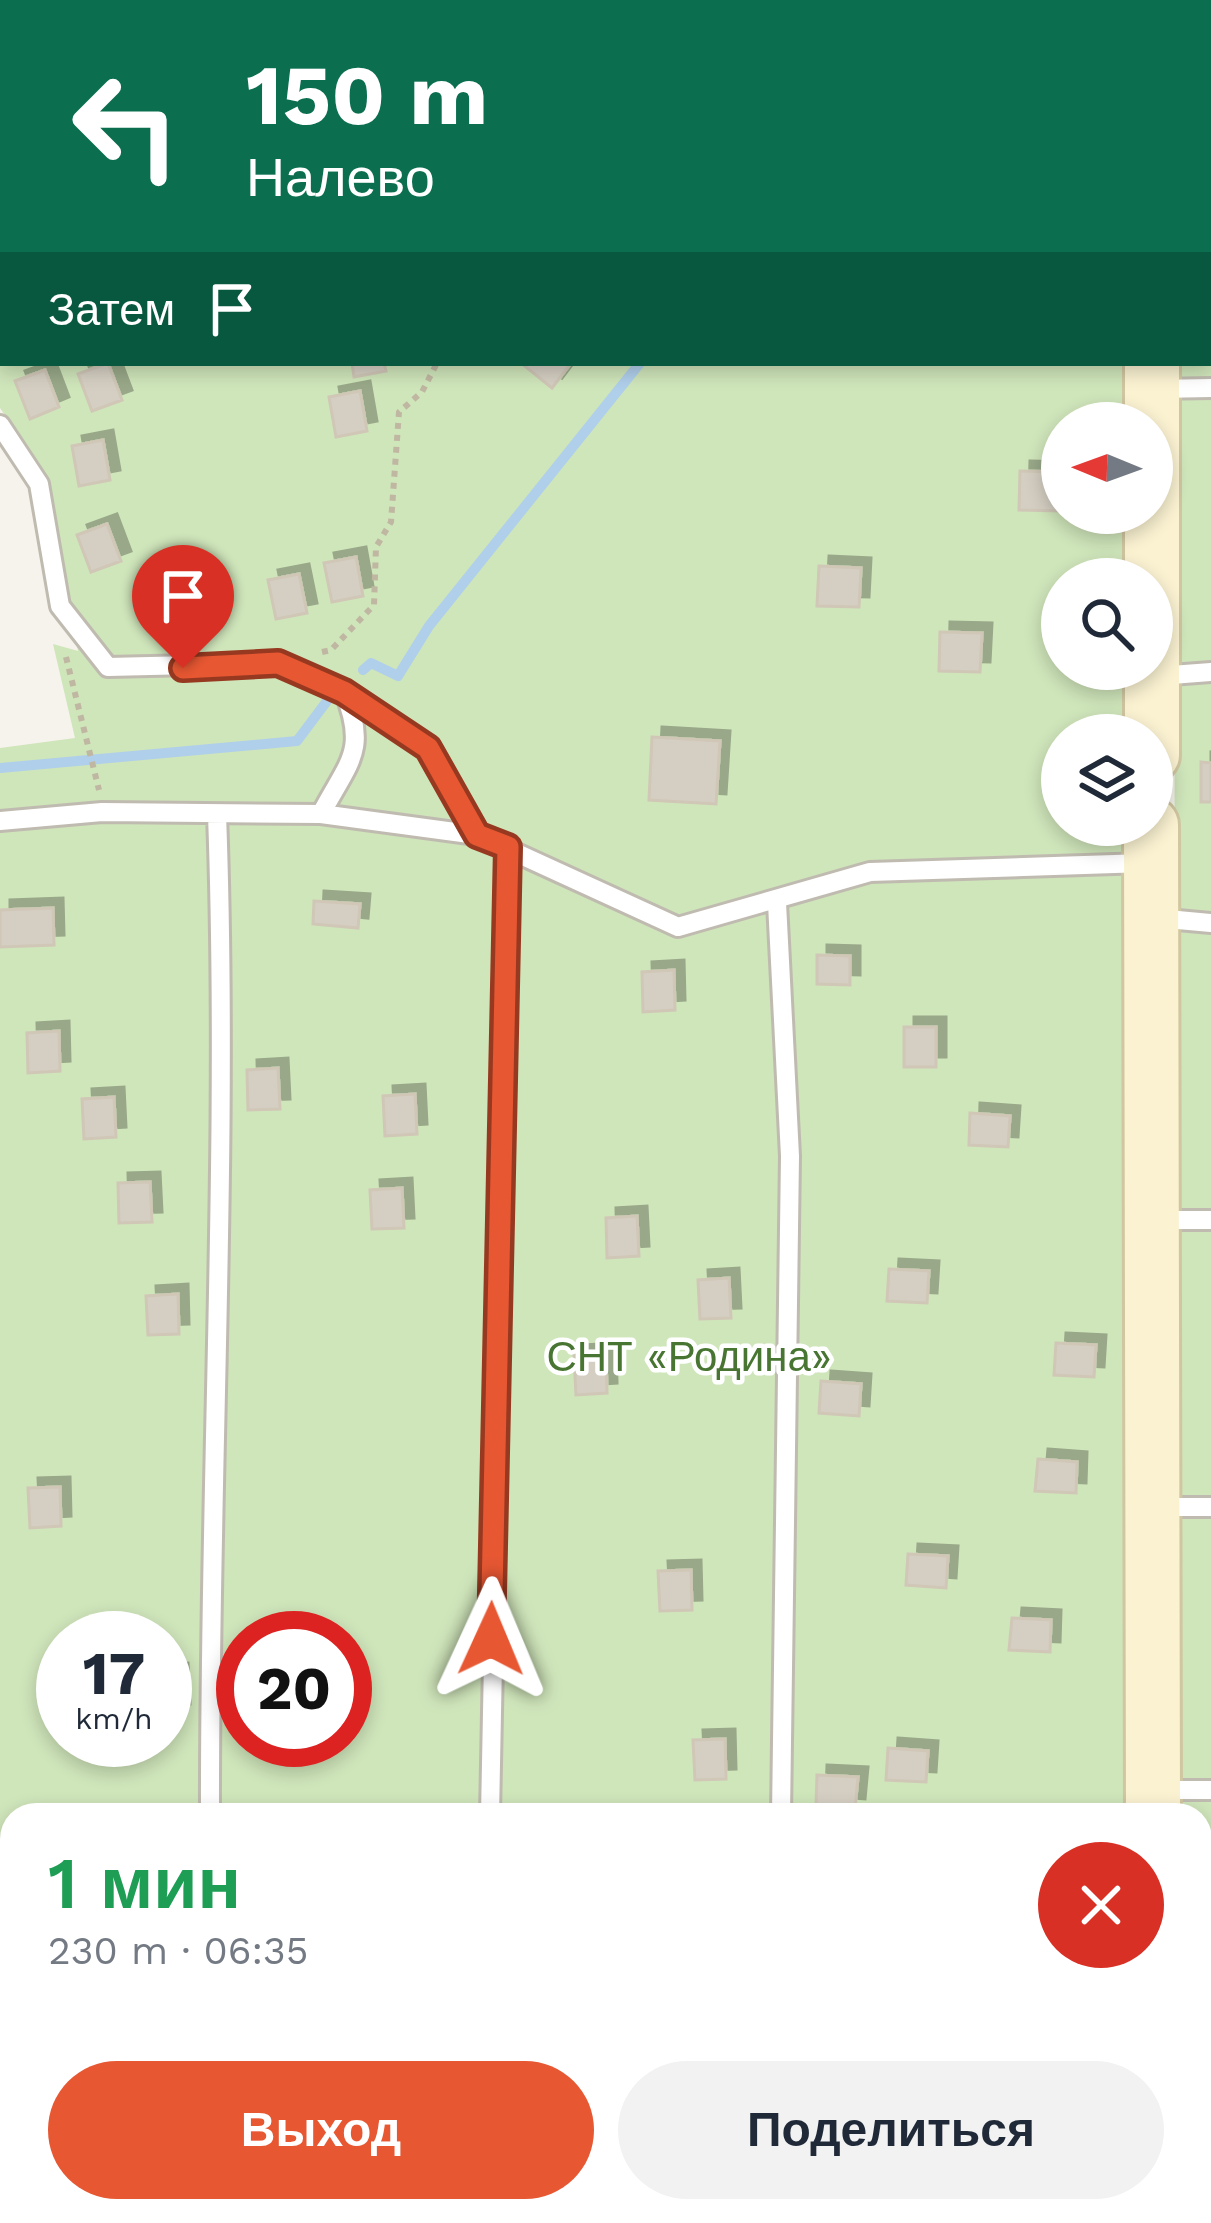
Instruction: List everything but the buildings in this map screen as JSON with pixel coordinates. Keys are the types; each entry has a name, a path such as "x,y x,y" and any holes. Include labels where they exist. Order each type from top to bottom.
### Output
{"street":[{"path":"1152,376 1153,558"},
{"path":"1150,846 1153,1803"}],"lane":[{"path":"1152,376 1211,388"},
{"path":"0,425 39,484 60,606 108,667 278,663 344,692 428,748 477,835"},
{"path":"1173,675 1211,672"},
{"path":"320,814 356,748 359,728 344,692"},
{"path":"0,821 102,812 320,814 477,835 678,928 777,903 870,872 1130,846"},
{"path":"210,1803 209,1518 222,937 218,814"},
{"path":"490,1803 508,847"},
{"path":"777,903 790,1156 781,1803"},
{"path":"1152,918 1211,923"},
{"path":"1153,1220 1211,1220"},
{"path":"1153,1507 1211,1507"},
{"path":"1153,1803 1211,1790"}],"path":[{"path":"278,663 331,650 374,605 376,547 391,522 399,412 422,392 435,366"},
{"path":"79,714 98,785"}],"green space":[{"name":"СНТ «Родина»","path":"0,366 1131,366 1131,402 1041,402 1041,534 1132,534 1132,558 1041,558 1041,690 1134,690 1134,714 1041,714 1041,846 1135,846 1132,1803 0,1803 0,748 75,738 53,644 78,651 49,479 0,408"},
{"path":"1174,366 1211,366 1211,1803 1176,1803"}],"waterway":[{"path":"363,670 371,663 398,676 429,626 638,366"},
{"path":"0,768 297,741 333,693"}],"route":[{"path":"183,668 278,663 344,692 428,748 477,835 508,847 491,1639"}]}
